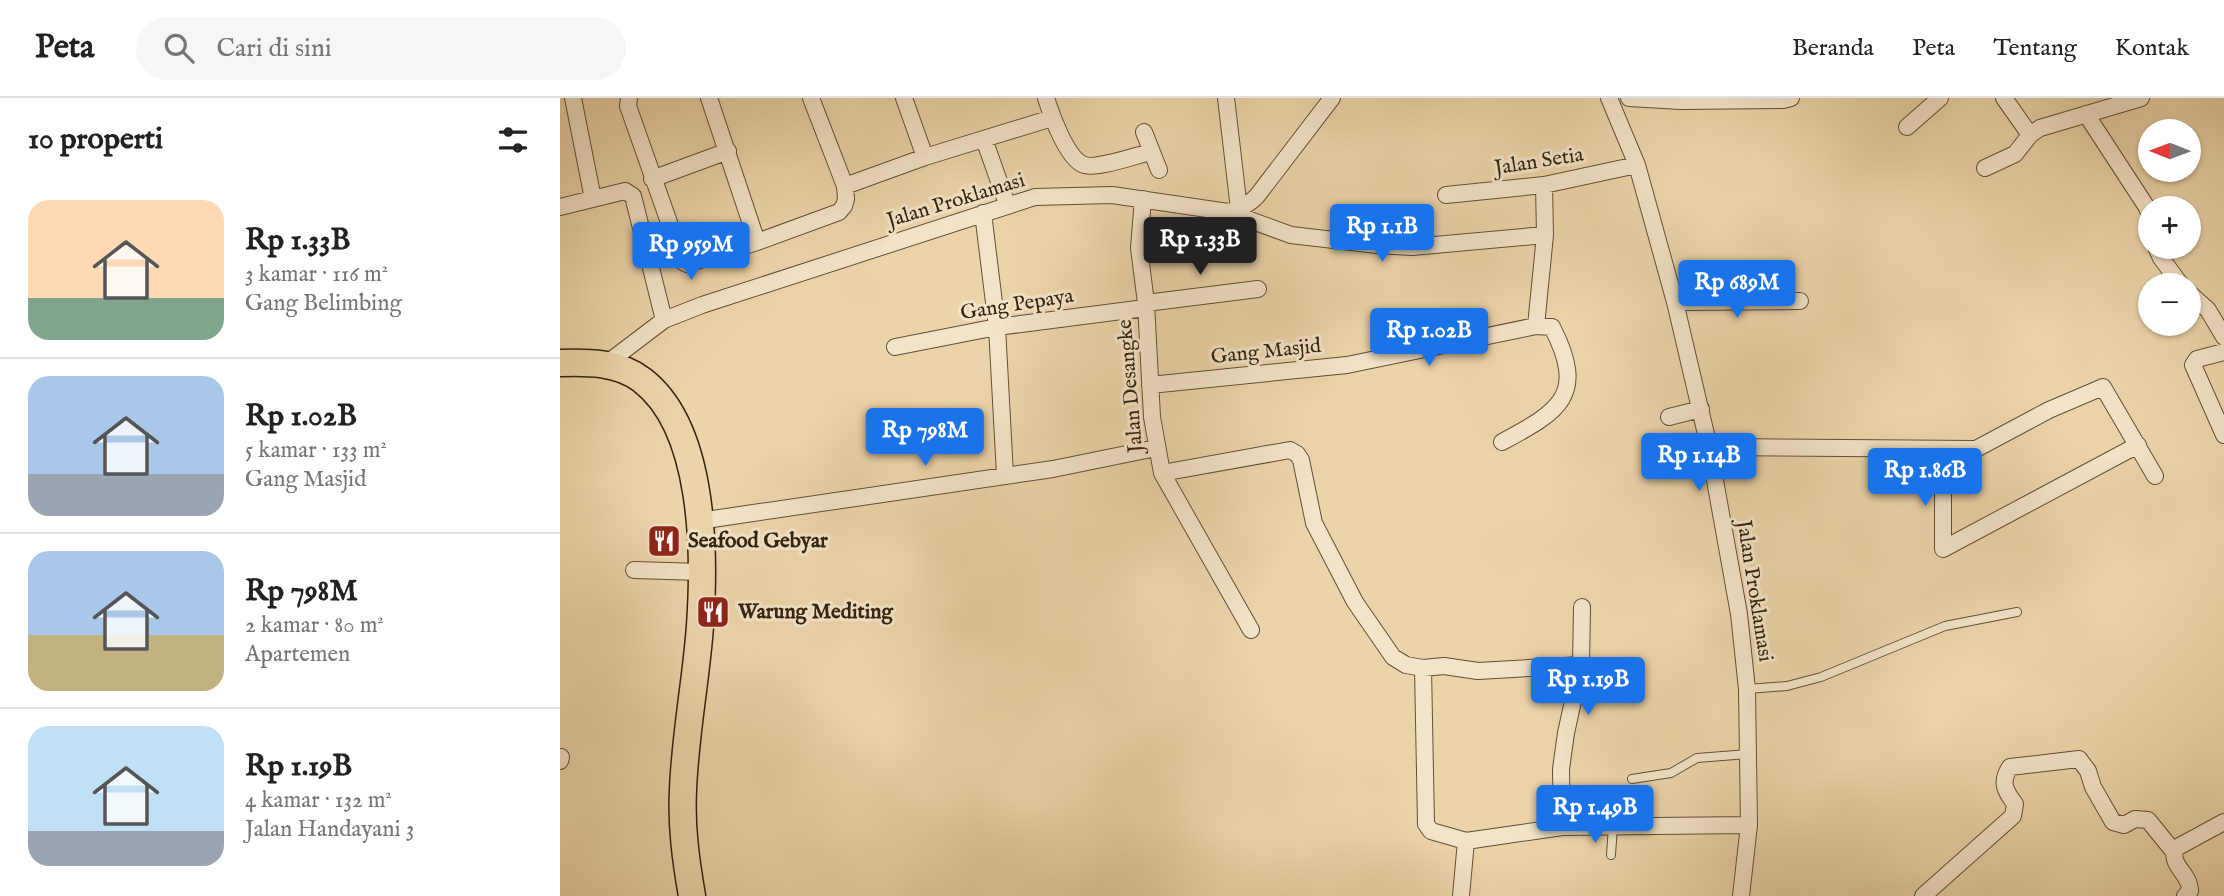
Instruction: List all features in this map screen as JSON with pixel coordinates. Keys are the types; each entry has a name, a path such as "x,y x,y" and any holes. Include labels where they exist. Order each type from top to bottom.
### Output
{"highway":[{"path":"560,363 606,364 641,379 663,401 676,422 690,460 699,521 701,572 700,626 682,790 683,843 692,896"}],"street":[{"path":"573,98 593,199"},
{"path":"629,98 628,106 652,179 683,262 687,264 839,212 844,206 845,186 811,98"},
{"path":"709,98 757,242"},
{"path":"904,98 925,157"},
{"path":"1046,98 1052,118 1074,157 1082,164 1095,166 1151,152"},
{"path":"1226,98 1234,211 1250,204 1257,196 1332,98"},
{"name":"Jalan Proklamasi","path":"1609,98 1637,165 1675,302 1709,447 1740,614 1747,690 1749,825 1741,896"},
{"path":"1629,98 1681,101 1791,98"},
{"path":"1907,127 1940,98"},
{"path":"2004,98 2031,135"},
{"path":"1985,168 2015,154 2040,128 2141,98"},
{"path":"2086,114 2138,196"},
{"path":"845,186 925,157 1052,118"},
{"path":"1144,131 1159,170"},
{"path":"984,139 1007,204"},
{"path":"652,179 728,151"},
{"name":"Jalan Setia","path":"1446,195 1544,185 1637,165"},
{"path":"1503,442 1545,418 1558,405 1568,386 1569,378 1563,354 1552,327 1536,326 1545,235 1544,185"},
{"path":"560,207 625,191 633,196 664,320"},
{"name":"Jalan Proklamasi","path":"606,364 664,320 702,305 1035,197 1112,195 1234,211 1291,235 1377,245 1412,247 1545,235"},
{"name":"Jalan Desangke","path":"1143,199 1139,248 1156,448 1162,473 1251,630"},
{"path":"983,213 997,327 1005,475"},
{"name":"Gang Pepaya","path":"895,347 997,327 1258,289"},
{"path":"1675,302 1800,301"},
{"path":"2201,304 2208,310 2224,337"},
{"name":"Gang Masjid","path":"1150,385 1348,365 1536,326"},
{"path":"2224,352 2197,359 2193,365 2224,436"},
{"path":"1943,467 2049,410 2104,387 2155,475"},
{"path":"1669,417 1701,409"},
{"path":"1934,447 1943,467 1943,549 2138,445"},
{"path":"1709,447 1976,449"},
{"path":"699,521 1053,469 1156,448"},
{"path":"1162,473 1290,450 1301,460 1314,523 1355,602 1393,657 1406,665 1423,668 1444,666 1478,671 1581,665"},
{"path":"634,570 701,572"},
{"path":"1562,827 1563,757 1581,665 1582,607"},
{"path":"1423,668 1426,824 1431,831 1466,841 1562,827 1749,825"},
{"path":"1923,896 2013,816 2015,804 2005,790 2004,776 2010,767 2079,759 2088,771 2093,787 2113,822 2124,825 2135,819 2148,820 2174,852"},
{"path":"2185,896 2190,891 2190,883 2173,858 2176,848 2224,822"},
{"path":"1461,896 1466,841"}],"lane":[{"path":"1747,690 1821,677 1945,626 2017,612"},
{"path":"1632,779 1671,774 1697,758 1748,754"},
{"path":"1611,855 1613,827"}],"place":[{"name":"Seafood Gebyar","path":"664,541"},
{"name":"Warung Mediting","path":"713,612"}]}
